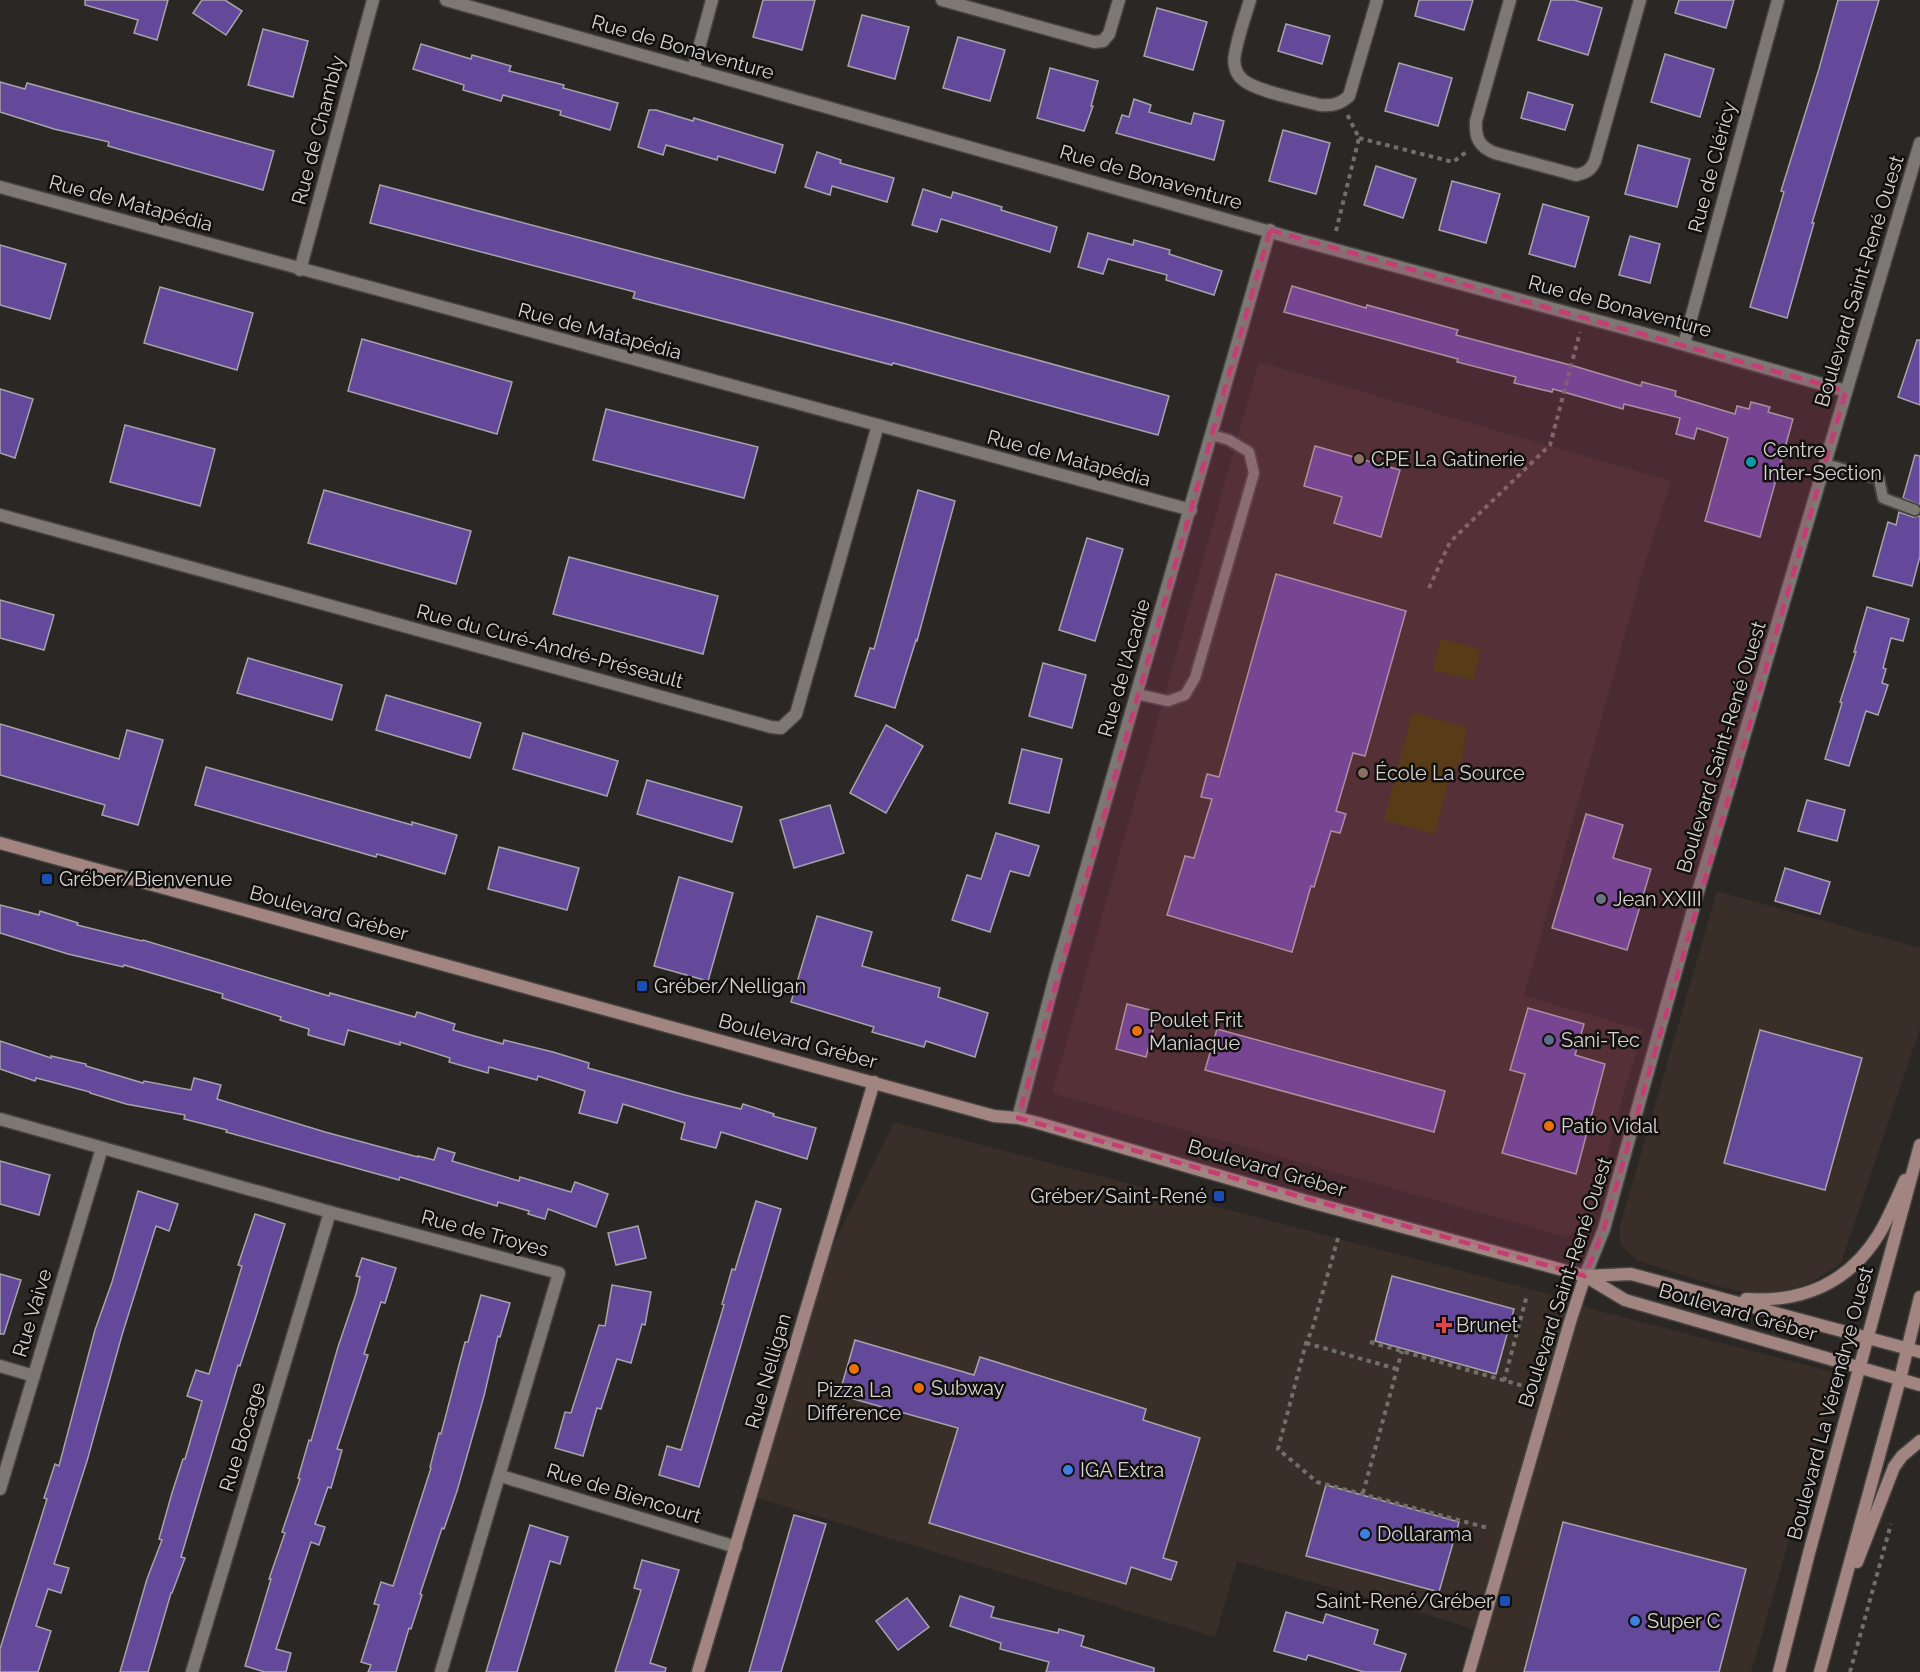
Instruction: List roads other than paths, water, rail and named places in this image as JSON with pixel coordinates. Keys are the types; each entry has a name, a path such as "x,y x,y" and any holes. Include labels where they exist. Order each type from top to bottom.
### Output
{"main road":[{"name":"Boulevard Gréber","path":"0,843 994,1116 1018,1118 1310,1202 1585,1276 1625,1300 1920,1385"},
{"name":"Rue Nelligan","path":"698,1672 874,1082"},
{"path":"1722,1298 1784,1299 1829,1284 1849,1269 1879,1234 1919,1150"},
{"name":"Boulevard La Vérendrye Ouest","path":"1779,1672 1809,1552 1919,1150"},
{"name":"Boulevard Gréber","path":"1585,1276 1631,1274 1920,1352"},
{"name":"Boulevard Saint-René Ouest","path":"1469,1672 1585,1276"},
{"path":"1820,1672 1900,1379 1920,1296"},
{"path":"1830,1634 1894,1467 1902,1456 1920,1441"}],"street":[{"name":"Rue de Chambly","path":"300,270 373,0"},
{"name":"Rue de Bonaventure","path":"446,0 1846,391"},
{"path":"693,70 712,0"},
{"path":"942,0 1094,42 1103,41 1109,34 1119,0"},
{"path":"1250,0 1235,54 1238,75 1254,87 1320,105 1332,106 1342,103 1349,96 1377,0"},
{"path":"1510,0 1476,122 1476,134 1479,143 1486,150 1568,174 1585,173 1592,168 1640,0"},
{"name":"Rue de Cléricy","path":"1684,344 1779,0"},
{"name":"Boulevard Saint-René Ouest","path":"1585,1276 1604,1229 1700,885 1920,143"},
{"name":"Rue de Matapédia","path":"0,187 1191,510"},
{"name":"Rue de l'Acadie","path":"1018,1118 1056,973 1270,230"},
{"name":"Rue du Curé-André-Préseault","path":"0,515 771,728 781,728 796,714 878,425"},
{"name":"Rue de Troyes","path":"0,1119 330,1212 559,1273 501,1476 441,1672"},
{"name":"Rue Vaive","path":"0,1489 102,1148"},
{"name":"Rue Bocage","path":"192,1672 330,1212"},
{"path":"0,1366 34,1376"},
{"name":"Rue de Biencourt","path":"501,1476 736,1547"}],"lane":[{"path":"1137,694 1168,701 1185,694 1195,678 1254,473 1249,452 1229,440 1212,435"},
{"path":"1825,464 1879,479 1883,498 1915,510"}],"place":[{"name":"CPE La Gatinerie","path":"1359,459"},
{"name":"Centre Inter-Section","path":"1751,462"},
{"name":"École La Source","path":"1363,773"},
{"name":"Gréber/Bienvenue","path":"47,879"},
{"name":"Jean XXIII","path":"1601,899"},
{"name":"Gréber/Nelligan","path":"642,986"},
{"name":"Poulet Frit Maniaque","path":"1137,1031"},
{"name":"Sani-Tec","path":"1549,1040"},
{"name":"Patio Vidal","path":"1549,1126"},
{"name":"Gréber/Saint-René","path":"1219,1196"},
{"name":"Brunet","path":"1444,1325"},
{"name":"Pizza La Différence","path":"854,1369"},
{"name":"Subway","path":"919,1388"},
{"name":"IGA Extra","path":"1068,1470"},
{"name":"Dollarama","path":"1365,1534"},
{"name":"Saint-René/Gréber","path":"1505,1601"},
{"name":"Super C","path":"1635,1621"}]}
